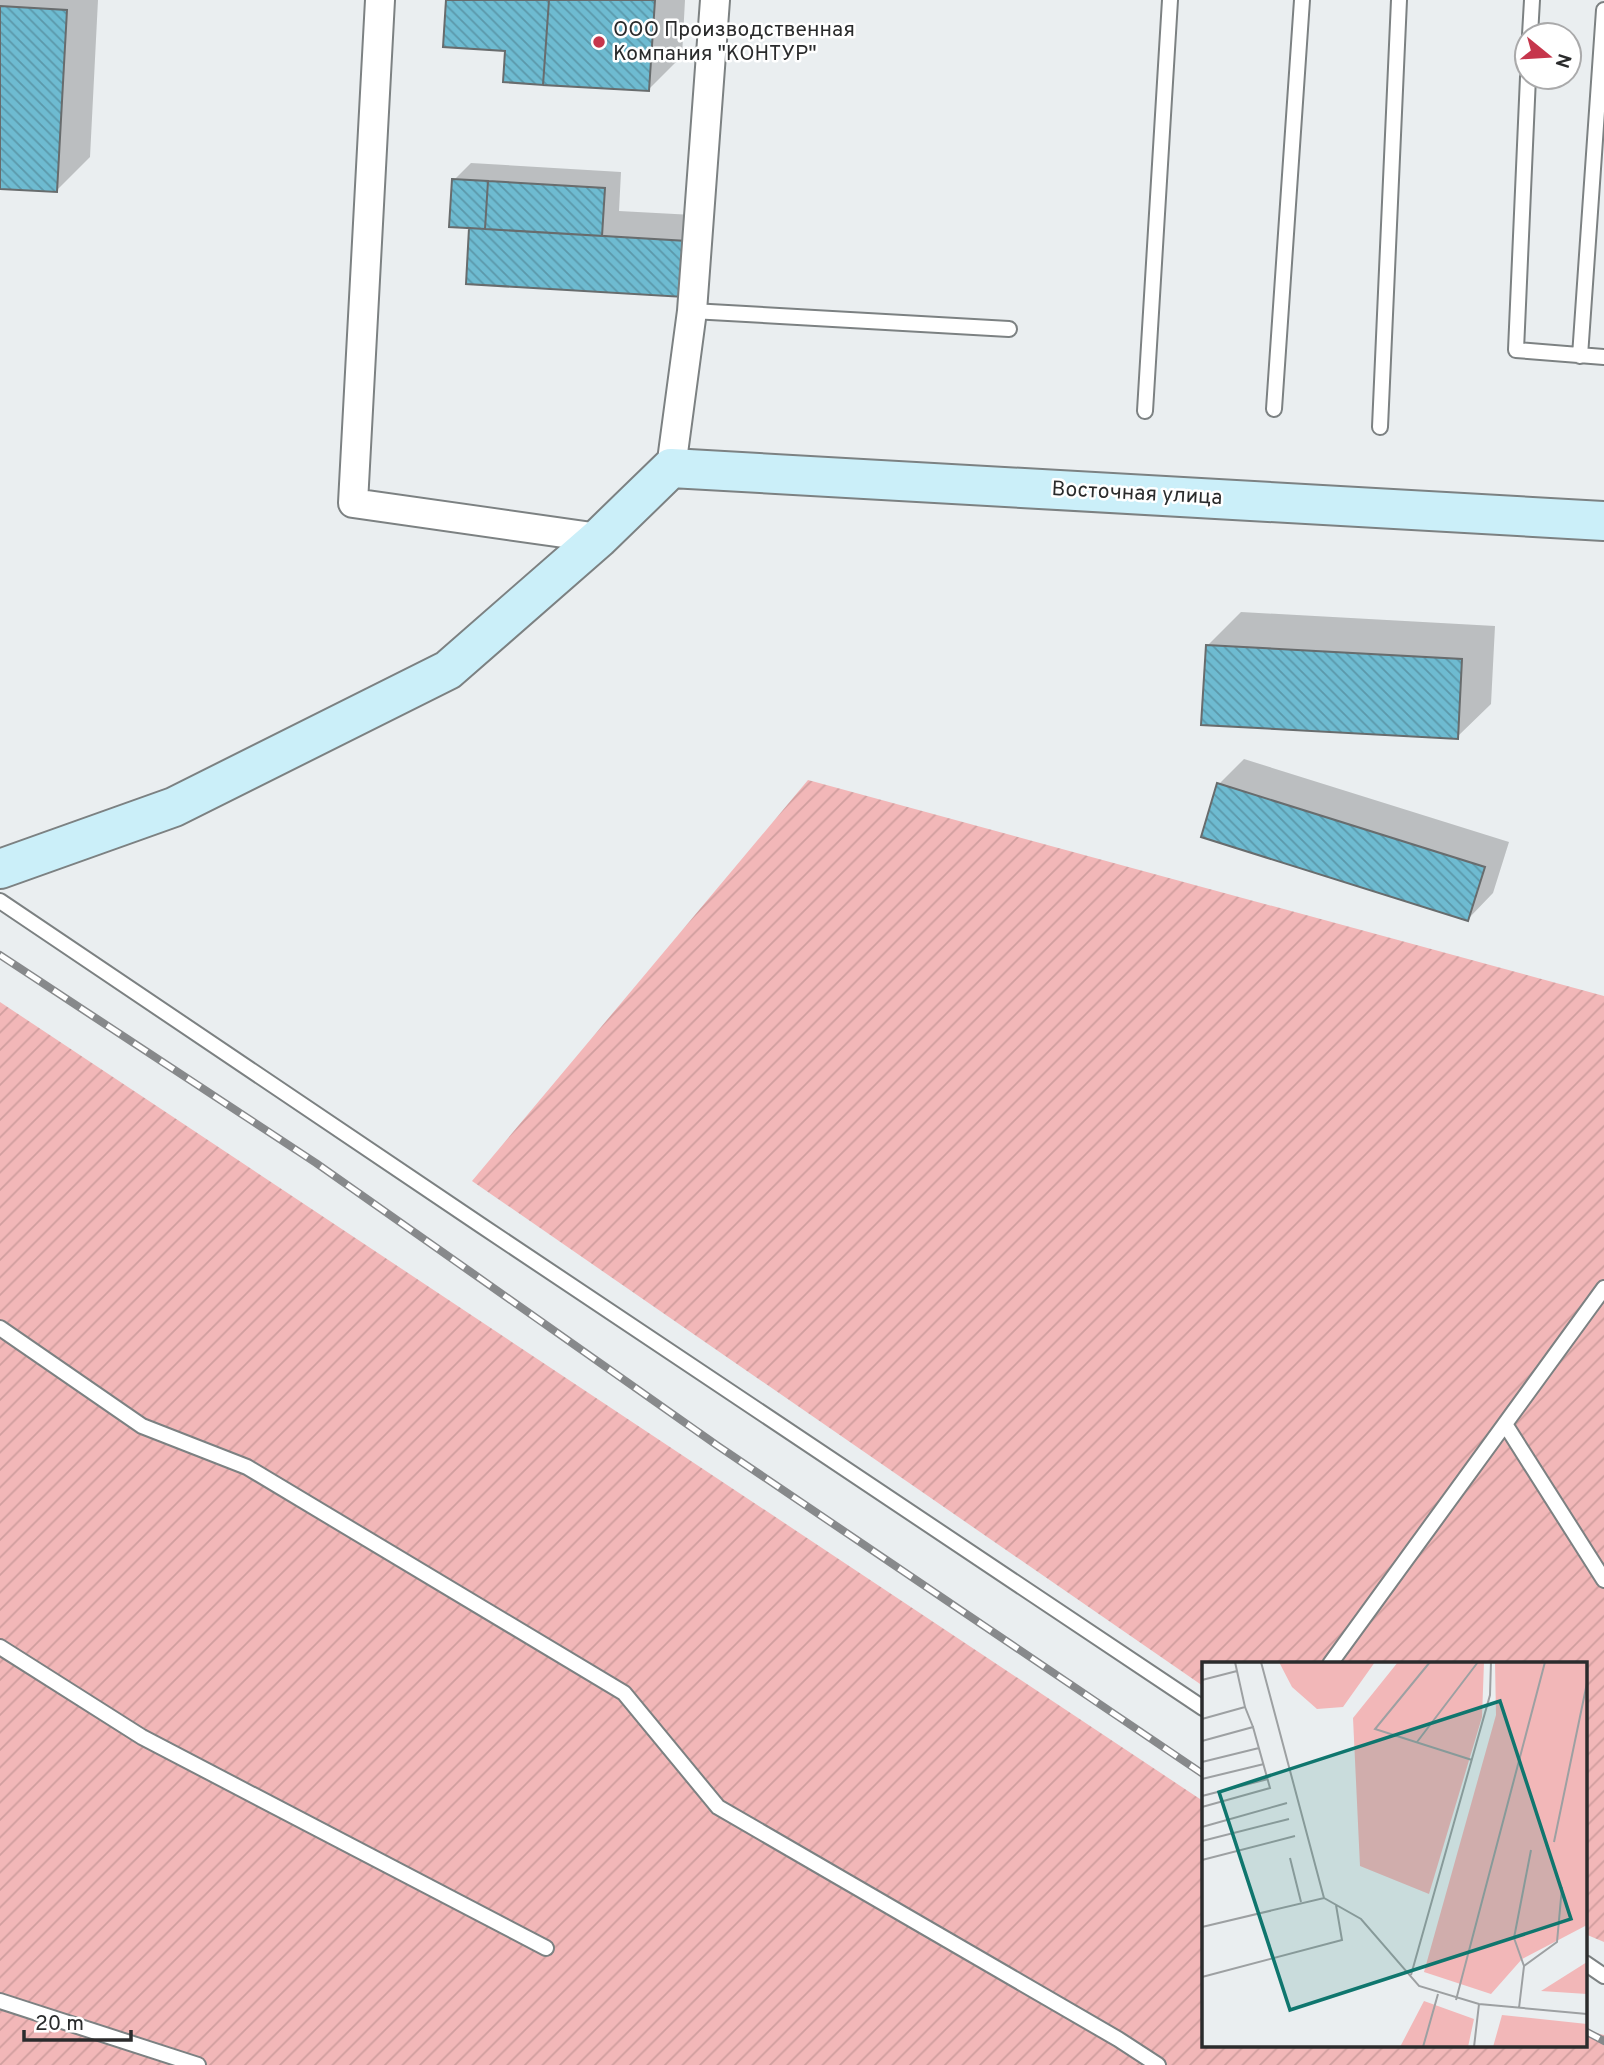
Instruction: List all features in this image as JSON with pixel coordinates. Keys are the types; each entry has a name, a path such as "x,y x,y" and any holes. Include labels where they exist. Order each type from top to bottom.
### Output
{"street":[{"path":"380,0 353,503 600,538"},
{"path":"0,869 174,807 448,670 600,538 671,468 692,311 715,0"},
{"name":"Восточная улица","path":"671,468 1604,521"}],"lane":[{"path":"1145,411 1170,0"},
{"path":"1274,409 1302,0"},
{"path":"1380,427 1399,0"},
{"path":"1531,21 1532,0"},
{"path":"1580,356 1604,10"},
{"path":"1527,91 1516,349 1604,357"},
{"path":"692,311 1009,329"},
{"path":"0,901 1202,1707"},
{"path":"1331,1662 1604,1288"},
{"path":"0,1328 142,1426 247,1467 624,1693 718,1807 1118,2039 1158,2065"},
{"path":"1505,1424 1604,1580"},
{"path":"0,1647 142,1737 546,1948"},
{"path":"1586,1964 1604,1976"},
{"path":"0,2001 198,2065"}],"shaded area":[{"path":"808,780 1604,996 1604,1942 1586,1934 1586,1662 1202,1662 1202,1685 472,1181"},
{"path":"0,1002 1202,1800 1202,2048 1586,2048 1586,2030 1604,2035 1604,2065 0,2065"}],"building":[{"path":"446,0 549,0 543,85 503,82 505,51 443,47"},
{"name":"ООО Производственная Компания \"КОНТУР\"","path":"549,0 655,0 649,91 543,85"},
{"path":"0,6 67,10 57,192 0,189"},
{"path":"452,179 488,181 485,229 449,227"},
{"path":"488,181 605,188 602,236 485,229"},
{"path":"469,228 687,241 684,297 466,284"},
{"path":"1206,645 1462,659 1458,739 1201,725"},
{"path":"1217,783 1485,867 1468,921 1201,837"}],"railway":[{"path":"0,955 316,1163 718,1446 1202,1773"},
{"path":"1586,2032 1604,2041"}],"place":[{"name":"ООО Производственная Компания \"КОНТУР\"","path":"599,42"}]}
